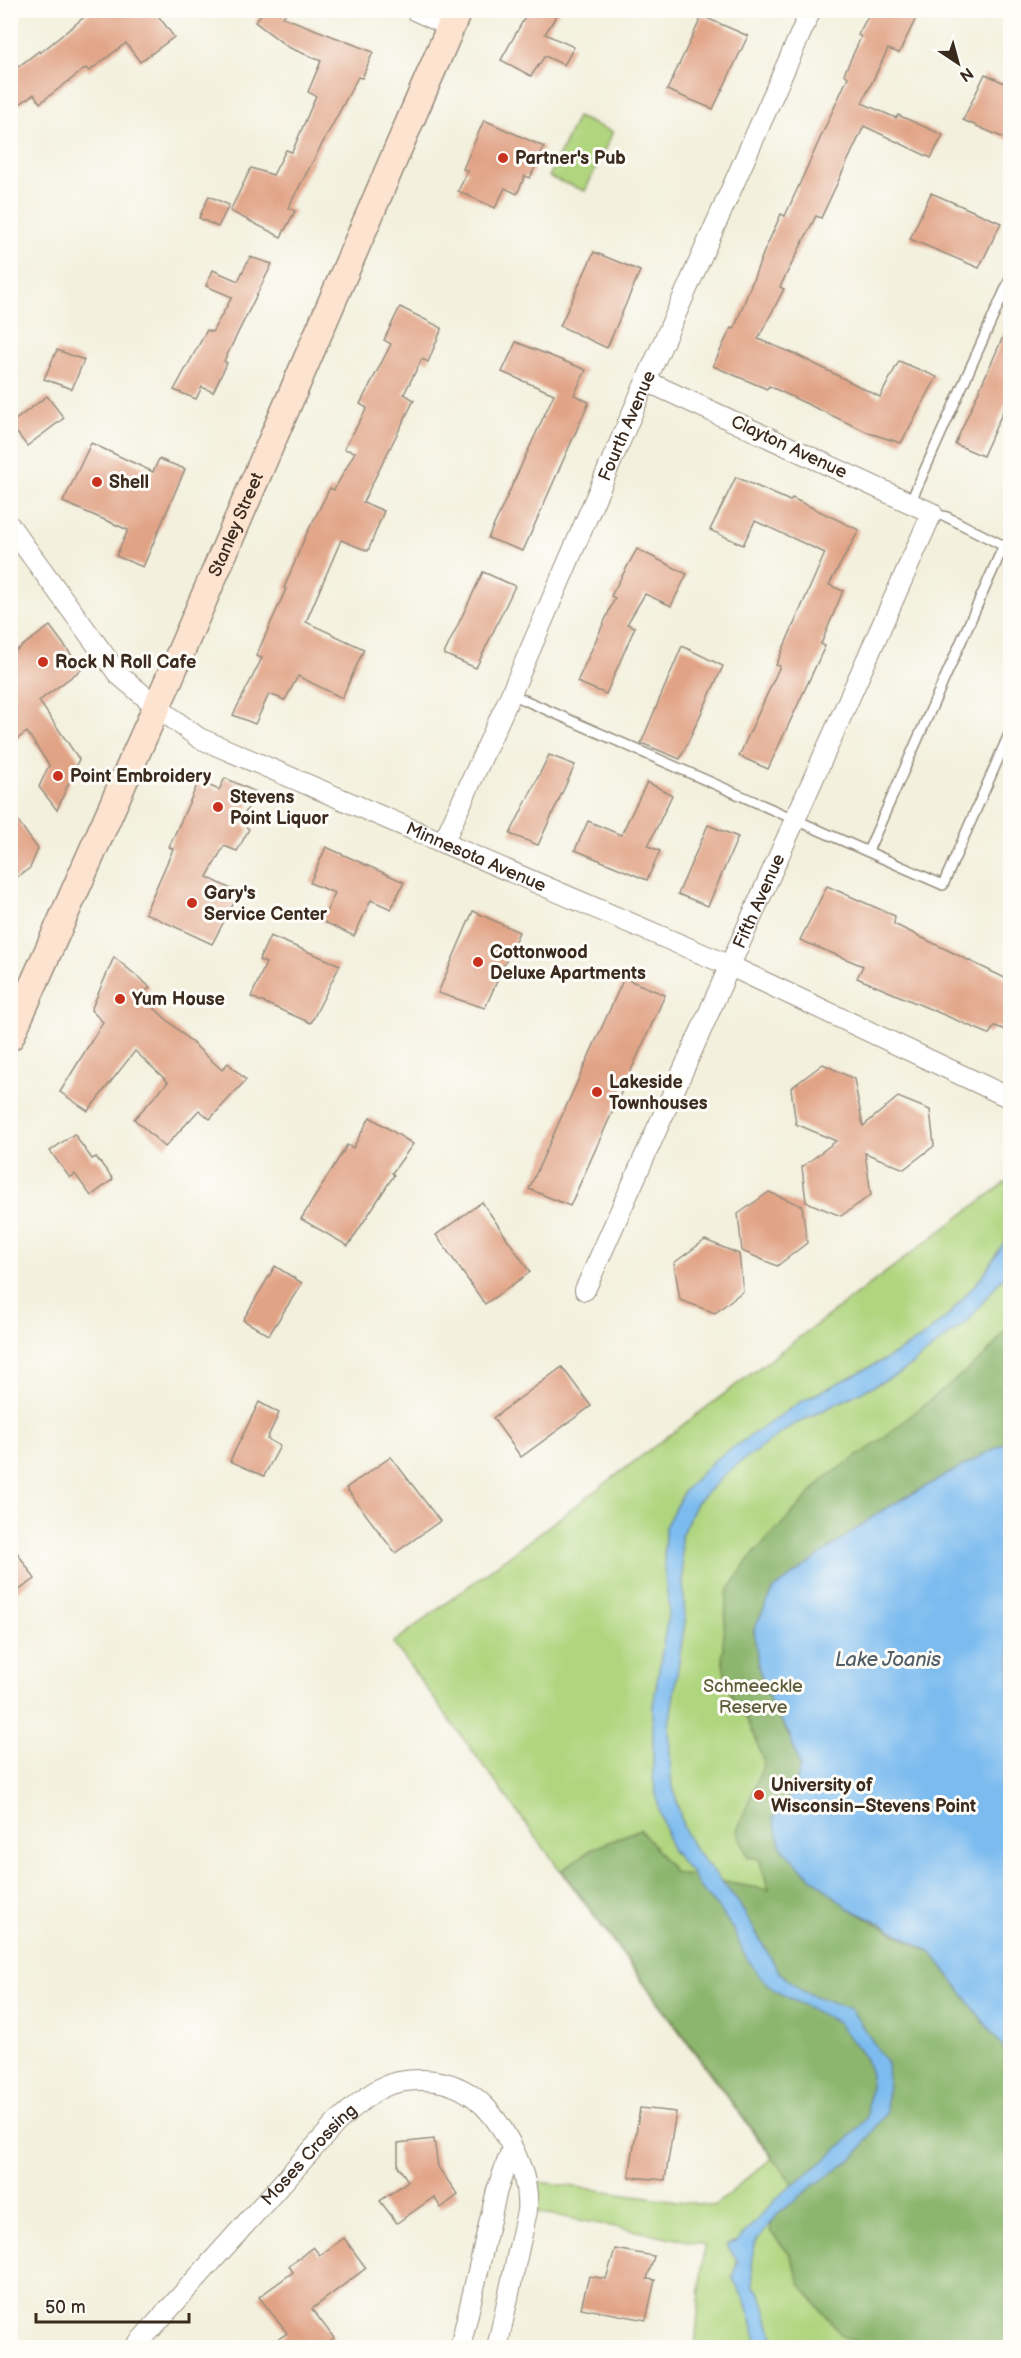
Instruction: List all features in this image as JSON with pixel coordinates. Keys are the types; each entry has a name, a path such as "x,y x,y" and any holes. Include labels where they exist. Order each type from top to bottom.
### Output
{"street":[{"path":"414,10 455,19"},
{"name":"Fourth Avenue","path":"443,843 511,694 646,381 811,10"},
{"name":"Stanley Street","path":"10,1037 157,707 455,19"},
{"name":"Clayton Avenue","path":"646,381 932,513"},
{"name":"Fifth Avenue","path":"585,1290 728,965 932,513"},
{"name":"Minnesota Avenue","path":"10,526 118,674 190,732 208,742 728,965 1011,1098"},
{"name":"Moses Crossing","path":"134,2348 337,2122 354,2106 379,2089 410,2080 434,2080 455,2085 474,2095 499,2122 524,2176 528,2203 497,2348"},
{"path":"460,2348 497,2190 512,2148"}],"lane":[{"path":"910,503 1011,279"},
{"path":"868,851 1007,547 947,517 932,513"},
{"path":"511,694 943,885 1011,732"}],"green space":[{"path":"577,117 613,132 585,191 549,177"},
{"name":"Schmeeckle Reserve","path":"1010,1179 1010,2347 695,2347 704,2244 532,2211 533,2181 714,2206 772,2158 393,1643"},
{"path":"1010,1325 1010,1440 881,1511 754,1629 765,1688 792,1742 799,1765 795,1787 773,1818 848,1908 933,1954 1007,2052 1010,2064 1010,2347 868,2347 842,2336 801,2285 791,2256 770,2231 772,2220 800,2194 562,1870 592,1849 640,1829 675,1873 769,1890 759,1859 748,1857 737,1831 764,1764 746,1717 732,1697 726,1679 722,1658 727,1593 748,1560 825,1478 877,1443 986,1355"}],"water":[{"path":"1010,1233 1010,1268 969,1320 902,1372 791,1426 730,1470 696,1503 681,1536 685,1621 669,1726 671,1779 683,1826 694,1849 737,1900 779,1972 802,1991 851,2009 887,2063 886,2113 854,2158 778,2214 756,2241 752,2257 753,2286 761,2294 776,2347 759,2347 745,2301 732,2277 738,2261 726,2245 737,2241 779,2196 831,2155 853,2134 867,2117 871,2075 866,2059 837,2022 775,1991 759,1976 721,1911 703,1892 689,1870 672,1851 659,1809 653,1777 653,1706 669,1609 664,1568 665,1527 684,1491 713,1461 802,1401 886,1359 920,1339 949,1315 983,1275"},
{"name":"Lake Joanis","path":"1010,1440 1010,2057 933,1954 882,1924 848,1908 800,1867 782,1847 773,1818 794,1790 800,1767 789,1734 771,1704 758,1666 754,1629 774,1589 881,1511"}],"building":[{"path":"93,10 154,10 174,37 140,62 126,43 89,71 86,68 40,103 34,94 10,111 10,73 39,51 40,53"},
{"path":"264,10 288,10 283,17 373,52 362,78 358,77 288,208 295,211 281,237 230,211 251,168 273,175 286,150 292,152 316,96 308,92 321,61 288,47 255,22"},
{"path":"529,10 560,10 545,34 574,47 564,65 545,56 531,76 501,60"},
{"path":"871,10 920,10 899,53 888,49 862,103 896,118 898,115 943,135 931,158 864,126 821,218 816,216 780,287 784,289 758,339 797,355 880,397 899,361 937,377 901,443 869,433 769,386 767,389 713,366 731,328 734,329 781,214 785,216 848,77 844,74 861,37 858,35"},
{"path":"702,16 748,36 713,109 667,90"},
{"path":"985,74 1011,86 1011,141 963,120"},
{"name":"Partner's Pub","path":"484,120 544,147 530,178 525,176 517,194 505,188 495,208 458,191 468,171 463,169"},
{"path":"931,193 1001,223 979,268 910,239"},
{"path":"209,196 229,205 218,227 199,218"},
{"path":"594,252 640,271 607,348 560,326"},
{"path":"250,257 272,264 224,361 227,363 213,392 202,387 196,399 174,390 207,330 212,332 232,297 206,286 213,270 238,281"},
{"path":"400,307 442,328 428,362 422,359 404,394 414,400 363,502 384,511 368,551 341,540 306,622 364,649 342,698 298,676 285,700 269,694 255,724 233,715 262,658 256,656 286,589 284,588 306,535 330,488 334,490 355,452 344,449 367,408 360,404 391,344 384,340"},
{"path":"1011,319 1011,393 983,456 955,444"},
{"path":"516,342 586,370 574,395 589,402 523,551 488,538 554,394 502,372"},
{"path":"57,350 84,360 72,389 44,379"},
{"path":"47,396 64,418 27,446 10,424"},
{"path":"91,443 153,472 159,459 185,469 143,567 116,556 128,530 63,502"},
{"path":"736,477 790,501 792,498 859,530 829,585 843,591 821,644 825,646 768,769 739,756 780,666 776,665 825,553 755,521 743,545 710,530"},
{"path":"637,549 687,574 671,606 645,594 627,624 635,627 606,694 577,682 615,598 611,596"},
{"path":"483,572 515,586 476,668 444,654"},
{"path":"50,626 82,669 39,701 79,759 57,810 39,787 49,765 27,732 10,744 10,655"},
{"path":"682,646 723,666 680,759 641,743"},
{"path":"549,755 575,765 538,845 510,834"},
{"path":"225,778 256,792 240,823 249,829 237,851 224,846 207,877 239,893 212,944 145,913 173,849 169,847 199,781 219,790"},
{"path":"647,782 672,795 648,846 660,851 647,880 575,850 588,821 621,835"},
{"path":"10,810 38,849 30,868 10,882"},
{"path":"708,825 738,837 708,906 678,894"},
{"path":"326,847 404,882 391,909 371,900 354,936 322,921 335,893 310,883"},
{"path":"827,886 895,916 894,924 1011,981 1011,1032 995,1026 989,1034 857,978 863,966 800,940"},
{"name":"Cottonwood Deluxe Apartments","path":"473,911 519,932 485,1008 438,993"},
{"path":"270,936 340,965 311,1023 251,997 266,963 259,960"},
{"path":"114,957 150,987 141,996 222,1070 228,1063 246,1080 210,1119 199,1110 165,1147 134,1119 168,1082 135,1051 88,1111 60,1092 103,1022 91,1010"},
{"name":"Lakeside Townhouses","path":"624,978 665,995 570,1206 529,1189"},
{"path":"823,1064 854,1079 863,1126 898,1097 930,1110 934,1146 904,1169 865,1153 871,1195 841,1216 806,1202 802,1167 836,1141 796,1124 791,1088"},
{"path":"370,1117 413,1144 392,1173 394,1175 348,1246 301,1219 347,1145 353,1148"},
{"path":"74,1134 92,1159 96,1157 113,1179 91,1196 75,1174 70,1178 50,1151"},
{"path":"769,1192 802,1206 807,1243 777,1266 742,1251 738,1214"},
{"path":"482,1202 530,1272 485,1304 436,1235"},
{"path":"705,1240 739,1254 743,1291 715,1313 680,1300 674,1263"},
{"path":"275,1266 302,1283 269,1335 243,1320"},
{"path":"562,1367 591,1406 521,1457 493,1418"},
{"path":"259,1402 279,1413 267,1439 280,1446 264,1476 230,1461"},
{"path":"391,1457 440,1521 395,1553 346,1488"},
{"path":"10,1542 35,1579 10,1596"},
{"path":"640,2108 676,2112 665,2180 629,2177"},
{"path":"434,2139 438,2167 458,2195 441,2208 434,2197 397,2223 380,2201 408,2181 398,2166 398,2143"},
{"path":"344,2238 366,2268 312,2309 334,2338 321,2348 266,2348 287,2333 259,2297 293,2272 289,2266 313,2247 320,2255"},
{"path":"615,2249 654,2256 647,2279 655,2280 646,2320 581,2308 589,2276 606,2279"}],"place":[{"name":"Partner's Pub","path":"503,158"},
{"name":"Shell","path":"97,482"},
{"name":"Rock N Roll Cafe","path":"43,662"},
{"name":"Point Embroidery","path":"58,776"},
{"name":"Stevens Point Liquor","path":"218,807"},
{"name":"Gary's Service Center","path":"192,903"},
{"name":"Cottonwood Deluxe Apartments","path":"478,962"},
{"name":"Yum House","path":"120,999"},
{"name":"Lakeside Townhouses","path":"597,1092"},
{"name":"University of Wisconsin–Stevens Point","path":"759,1795"}]}
